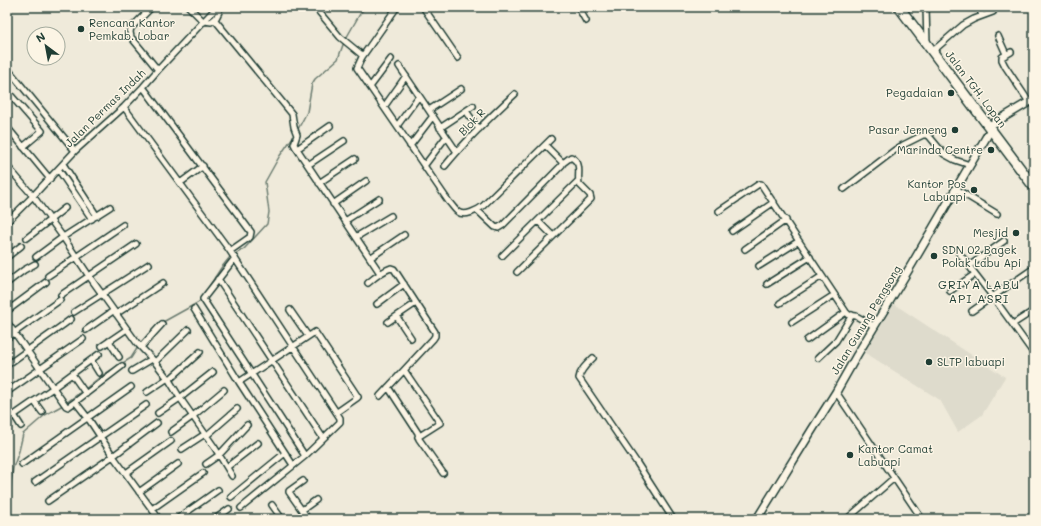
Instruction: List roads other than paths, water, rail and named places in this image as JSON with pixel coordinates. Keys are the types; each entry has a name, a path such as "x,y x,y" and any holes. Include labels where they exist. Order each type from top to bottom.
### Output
{"highway":[{"name":"Jalan TGH. Lopan","path":"899,7 1034,186"}],"street":[{"path":"152,7 131,28 130,32 131,37 158,70"},
{"path":"189,7 204,21 211,22 219,14 217,7"},
{"name":"Jalan Permas Indah","path":"7,222 50,179 75,150 143,87 217,7"},
{"path":"315,7 340,37 362,55 362,57"},
{"path":"397,7 362,57 357,68 424,166 458,212 465,214 479,209 551,138"},
{"path":"424,7 458,58"},
{"path":"579,7 586,21"},
{"path":"926,7 930,48 963,25 993,12"},
{"path":"978,7 982,16"},
{"path":"214,20 292,114 296,133 294,144 380,273"},
{"path":"990,128 1032,100 1005,66 1002,57 1008,53 998,36"},
{"path":"370,87 391,59"},
{"path":"399,66 457,152"},
{"path":"7,68 75,150"},
{"path":"384,107 406,76"},
{"path":"143,87 251,232 250,237 232,254 218,279 203,298 305,456"},
{"path":"429,110 461,89"},
{"path":"7,91 42,131 23,147"},
{"name":"Blok R","path":"445,166 479,129 515,94"},
{"path":"397,126 419,96"},
{"path":"124,106 232,254 340,418 340,422 305,456 241,508"},
{"path":"440,128 473,106"},
{"path":"466,111 479,129"},
{"path":"410,146 432,116"},
{"path":"297,149 330,126"},
{"path":"7,127 50,179"},
{"name":"Jalan Gunung Pengsong","path":"757,519 836,392 970,165 990,128"},
{"path":"844,189 896,150 923,135 929,136 944,154 970,165"},
{"path":"424,166 446,137"},
{"path":"308,165 344,141"},
{"path":"545,144 563,163"},
{"path":"477,210 495,227 500,227 557,171 563,163 570,157 574,158 579,166 579,184 590,195 591,199 517,272"},
{"path":"320,183 355,159"},
{"path":"63,164 94,217"},
{"path":"7,166 33,196 127,329 139,345 154,360 168,379 232,476"},
{"path":"180,183 202,166"},
{"path":"58,169 94,217"},
{"path":"333,204 366,181"},
{"path":"502,256 578,181"},
{"path":"719,211 761,184 846,312 874,326"},
{"path":"956,189 997,214"},
{"path":"345,221 379,199"},
{"path":"732,231 774,202"},
{"path":"36,257 63,237 110,207"},
{"path":"27,238 65,208"},
{"path":"356,237 391,216"},
{"path":"745,249 786,220"},
{"path":"538,221 553,236"},
{"path":"48,276 123,225"},
{"path":"370,258 404,235"},
{"path":"759,266 799,241"},
{"path":"969,266 1004,241"},
{"path":"7,338 89,276 136,244"},
{"path":"7,257 21,246"},
{"path":"959,253 1034,354"},
{"path":"767,284 810,257"},
{"path":"7,283 34,264"},
{"path":"74,312 149,264"},
{"path":"368,283 380,273 391,268 394,269 434,332 435,336 380,396"},
{"path":"972,311 1034,268"},
{"path":"950,290 975,274"},
{"path":"780,303 822,276"},
{"path":"218,279 323,438"},
{"path":"7,311 46,282"},
{"path":"86,330 163,283"},
{"path":"377,304 404,284"},
{"path":"792,322 834,295"},
{"path":"388,322 416,303"},
{"path":"194,309 293,465"},
{"path":"290,310 308,336"},
{"path":"1013,324 1033,311"},
{"path":"807,340 846,312"},
{"path":"818,358 836,341 852,315"},
{"path":"397,317 411,338"},
{"path":"7,365 71,319"},
{"path":"7,322 64,404 68,406 76,402 84,391 122,366"},
{"path":"139,345 162,324"},
{"path":"102,346 127,329"},
{"path":"132,371 154,360 188,330"},
{"path":"239,382 308,336 316,333 358,396 337,412"},
{"path":"7,392 83,338"},
{"path":"109,342 119,356"},
{"path":"147,392 168,379 200,352"},
{"path":"7,420 99,354"},
{"path":"593,358 582,370 579,378 673,519"},
{"path":"91,360 99,373"},
{"path":"404,370 440,422 418,437"},
{"path":"158,413 213,372"},
{"path":"72,374 84,391"},
{"path":"22,464 131,387"},
{"path":"388,387 418,433 419,439 443,473"},
{"path":"171,432 224,390"},
{"path":"836,392 922,519"},
{"path":"34,401 42,412"},
{"path":"76,402 159,519"},
{"path":"35,482 101,438 146,405"},
{"path":"182,449 206,435 237,410"},
{"path":"14,415 21,426"},
{"path":"48,501 113,456 157,423"},
{"path":"206,464 219,455 247,425"},
{"path":"126,473 171,441"},
{"path":"227,467 258,443"},
{"path":"231,498 285,453"},
{"path":"139,492 178,464"},
{"path":"152,509 203,473"},
{"path":"847,519 894,478"},
{"path":"303,481 289,492 308,519"},
{"path":"176,519 218,490"},
{"path":"302,510 316,500"},
{"path":"272,505 282,519"},
{"path":"215,519 229,509"}],"waterway":[{"path":"297,131 307,112 312,84 315,79 338,59 344,42 361,12 367,7"},
{"path":"208,288 230,257 244,249 267,224 269,212 265,182 279,157 295,134"},
{"path":"163,322 199,302 202,298"},
{"path":"142,343 148,334 155,328"},
{"path":"85,389 100,377 131,358 138,347"},
{"path":"66,403 82,391"},
{"path":"9,519 8,506 13,468 23,434 45,415 63,405"}],"place":[{"name":"Rencana Kantor Pemkab. Lobar","path":"81,29"},
{"name":"Pegadaian","path":"951,93"},
{"name":"Pasar Jerneng","path":"955,130"},
{"name":"Marinda Centre","path":"991,150"},
{"name":"Kantor Pos Labuapi","path":"974,190"},
{"name":"Mesjid","path":"1016,233"},
{"name":"SDN 02 Bagek Polak Labu Api","path":"934,256"},
{"name":"SLTP labuapi","path":"929,362"},
{"name":"Kantor Camat Labuapi","path":"850,455"}],"district":[{"name":"GRIYA LABU API ASRI","path":"979,292"}]}
